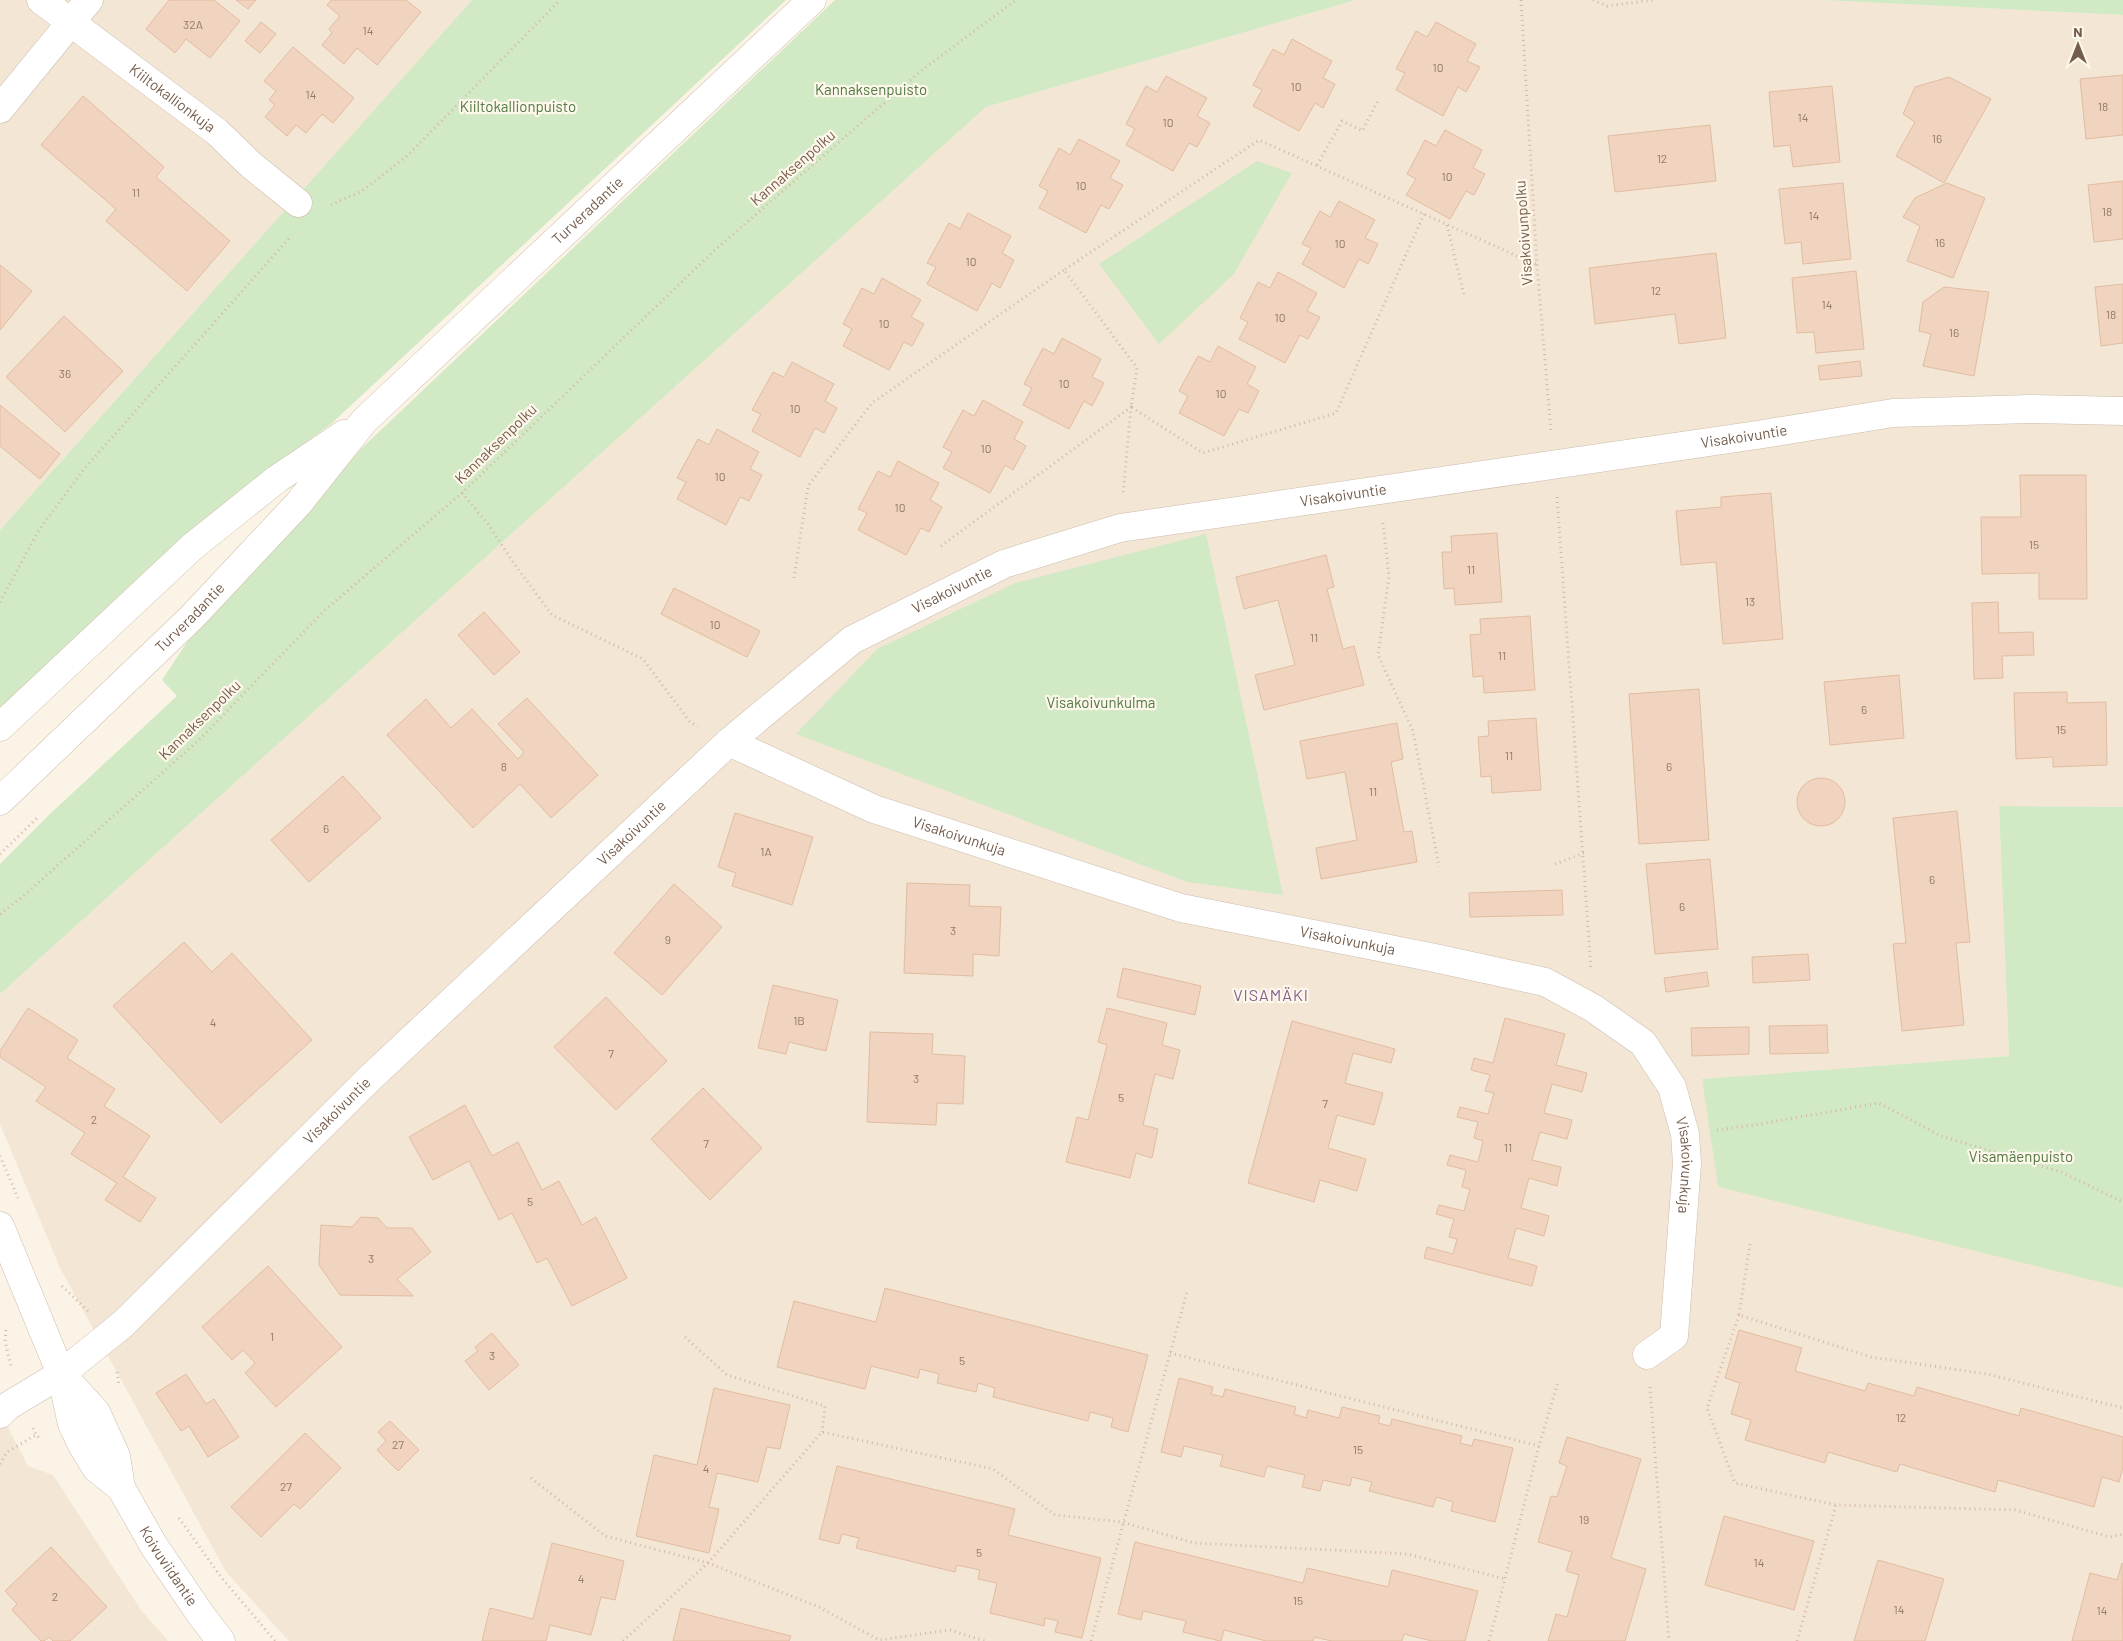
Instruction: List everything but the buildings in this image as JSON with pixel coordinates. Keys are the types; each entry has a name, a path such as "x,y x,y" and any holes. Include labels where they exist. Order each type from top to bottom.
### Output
{"street":[{"name":"Kiiltokallionkuja","path":"41,0 217,132 250,164 298,203"},
{"path":"0,109 89,0"},
{"name":"Turveradantie","path":"0,801 192,617 298,504 364,421 812,0"},
{"name":"Visakoivuntie","path":"0,1414 8,1406 61,1374 123,1324 368,1079 729,742 852,640 1004,564 1120,528 1892,413 2030,409 2123,410"},
{"name":"Turveradantie","path":"0,727 192,548 277,478 364,421"},
{"name":"Visakoivunkuja","path":"729,742 874,809 1181,908 1430,957 1545,982 1593,1008 1643,1043 1672,1087 1685,1134 1687,1163 1674,1336 1647,1355"},
{"name":"Koivuviidantie","path":"0,1226 61,1374 96,1412 116,1456 121,1488 154,1546 200,1615 221,1641"}],"path":[{"path":"327,207 362,190 407,156 560,0"},
{"name":"Kannaksenpolku","path":"0,914 21,898 198,742 325,610 462,492 715,250 922,70 1016,0"},
{"name":"Visakoivunpolku","path":"1521,0 1537,265 1584,852 1593,1008"},
{"path":"1593,0 1607,6 1653,0"},
{"path":"1317,165 1342,121 1362,131 1378,102"},
{"path":"794,578 808,486 872,403 1064,270 1259,140 1537,265"},
{"path":"1130,406 1203,453 1336,413 1424,214"},
{"path":"1447,224 1464,296"},
{"path":"0,602 39,530 84,469 296,230"},
{"path":"1064,270 1137,368 1130,406 1120,528"},
{"path":"941,546 1130,406"},
{"path":"1378,489 1389,577 1378,656 1413,731 1439,867"},
{"path":"462,492 488,524 552,615 643,659 690,722 729,742"},
{"path":"0,854 39,816"},
{"path":"1555,864 1584,852"},
{"path":"1685,1134 1754,1125 1879,1103 1940,1136 2060,1172 2123,1202"},
{"path":"1750,1244 1739,1315 1707,1408 1735,1483 1836,1505 2015,1510 2110,1537 2123,1534"},
{"path":"1090,1641 1187,1292"},
{"path":"1739,1315 1871,1357 1987,1374 2123,1408"},
{"path":"623,1641 708,1563 822,1432 825,1406 727,1375 684,1337"},
{"path":"1170,1354 1539,1446"},
{"path":"1647,1355 1669,1641"},
{"path":"1489,1641 1539,1446 1558,1382"},
{"path":"822,1432 993,1469 1056,1515 1122,1522 1194,1543 1407,1554 1504,1579"},
{"path":"0,1464 7,1452 36,1435"},
{"path":"531,1478 605,1536 708,1563 819,1607 879,1641 950,1630 985,1641"},
{"path":"1797,1641 1836,1505"}],"shaded area":[{"path":"0,0 472,0 0,530"},
{"path":"1356,0 1822,0 2123,15 2123,807 1999,806 2009,1056 1703,1079 1718,1187 2123,1288 2123,1641 289,1641 226,1572 60,1268 0,1124 0,994 986,107"},
{"path":"0,1412 28,1466 53,1475 141,1610 168,1641 0,1641"}],"green space":[{"name":"Kiiltokallionpuisto","path":"472,0 786,0 331,424 240,490 185,538 0,712 0,530"},
{"name":"Kannaksenpuisto","path":"835,0 1356,0 986,107 0,994 0,864 51,813 177,696 162,680 199,624 362,448"},
{"path":"1822,0 2123,0 2123,15"},
{"path":"1257,161 1292,173 1234,274 1159,344 1099,264"},
{"name":"Visakoivunkulma","path":"1206,534 1283,895 1187,882 796,734 877,649 1015,583"},
{"name":"Visamäenpuisto","path":"1999,806 2123,807 2123,1288 1718,1187 1702,1079 2009,1056"}],"district":[{"name":"VISAMÄKI","path":"1271,995"}]}
